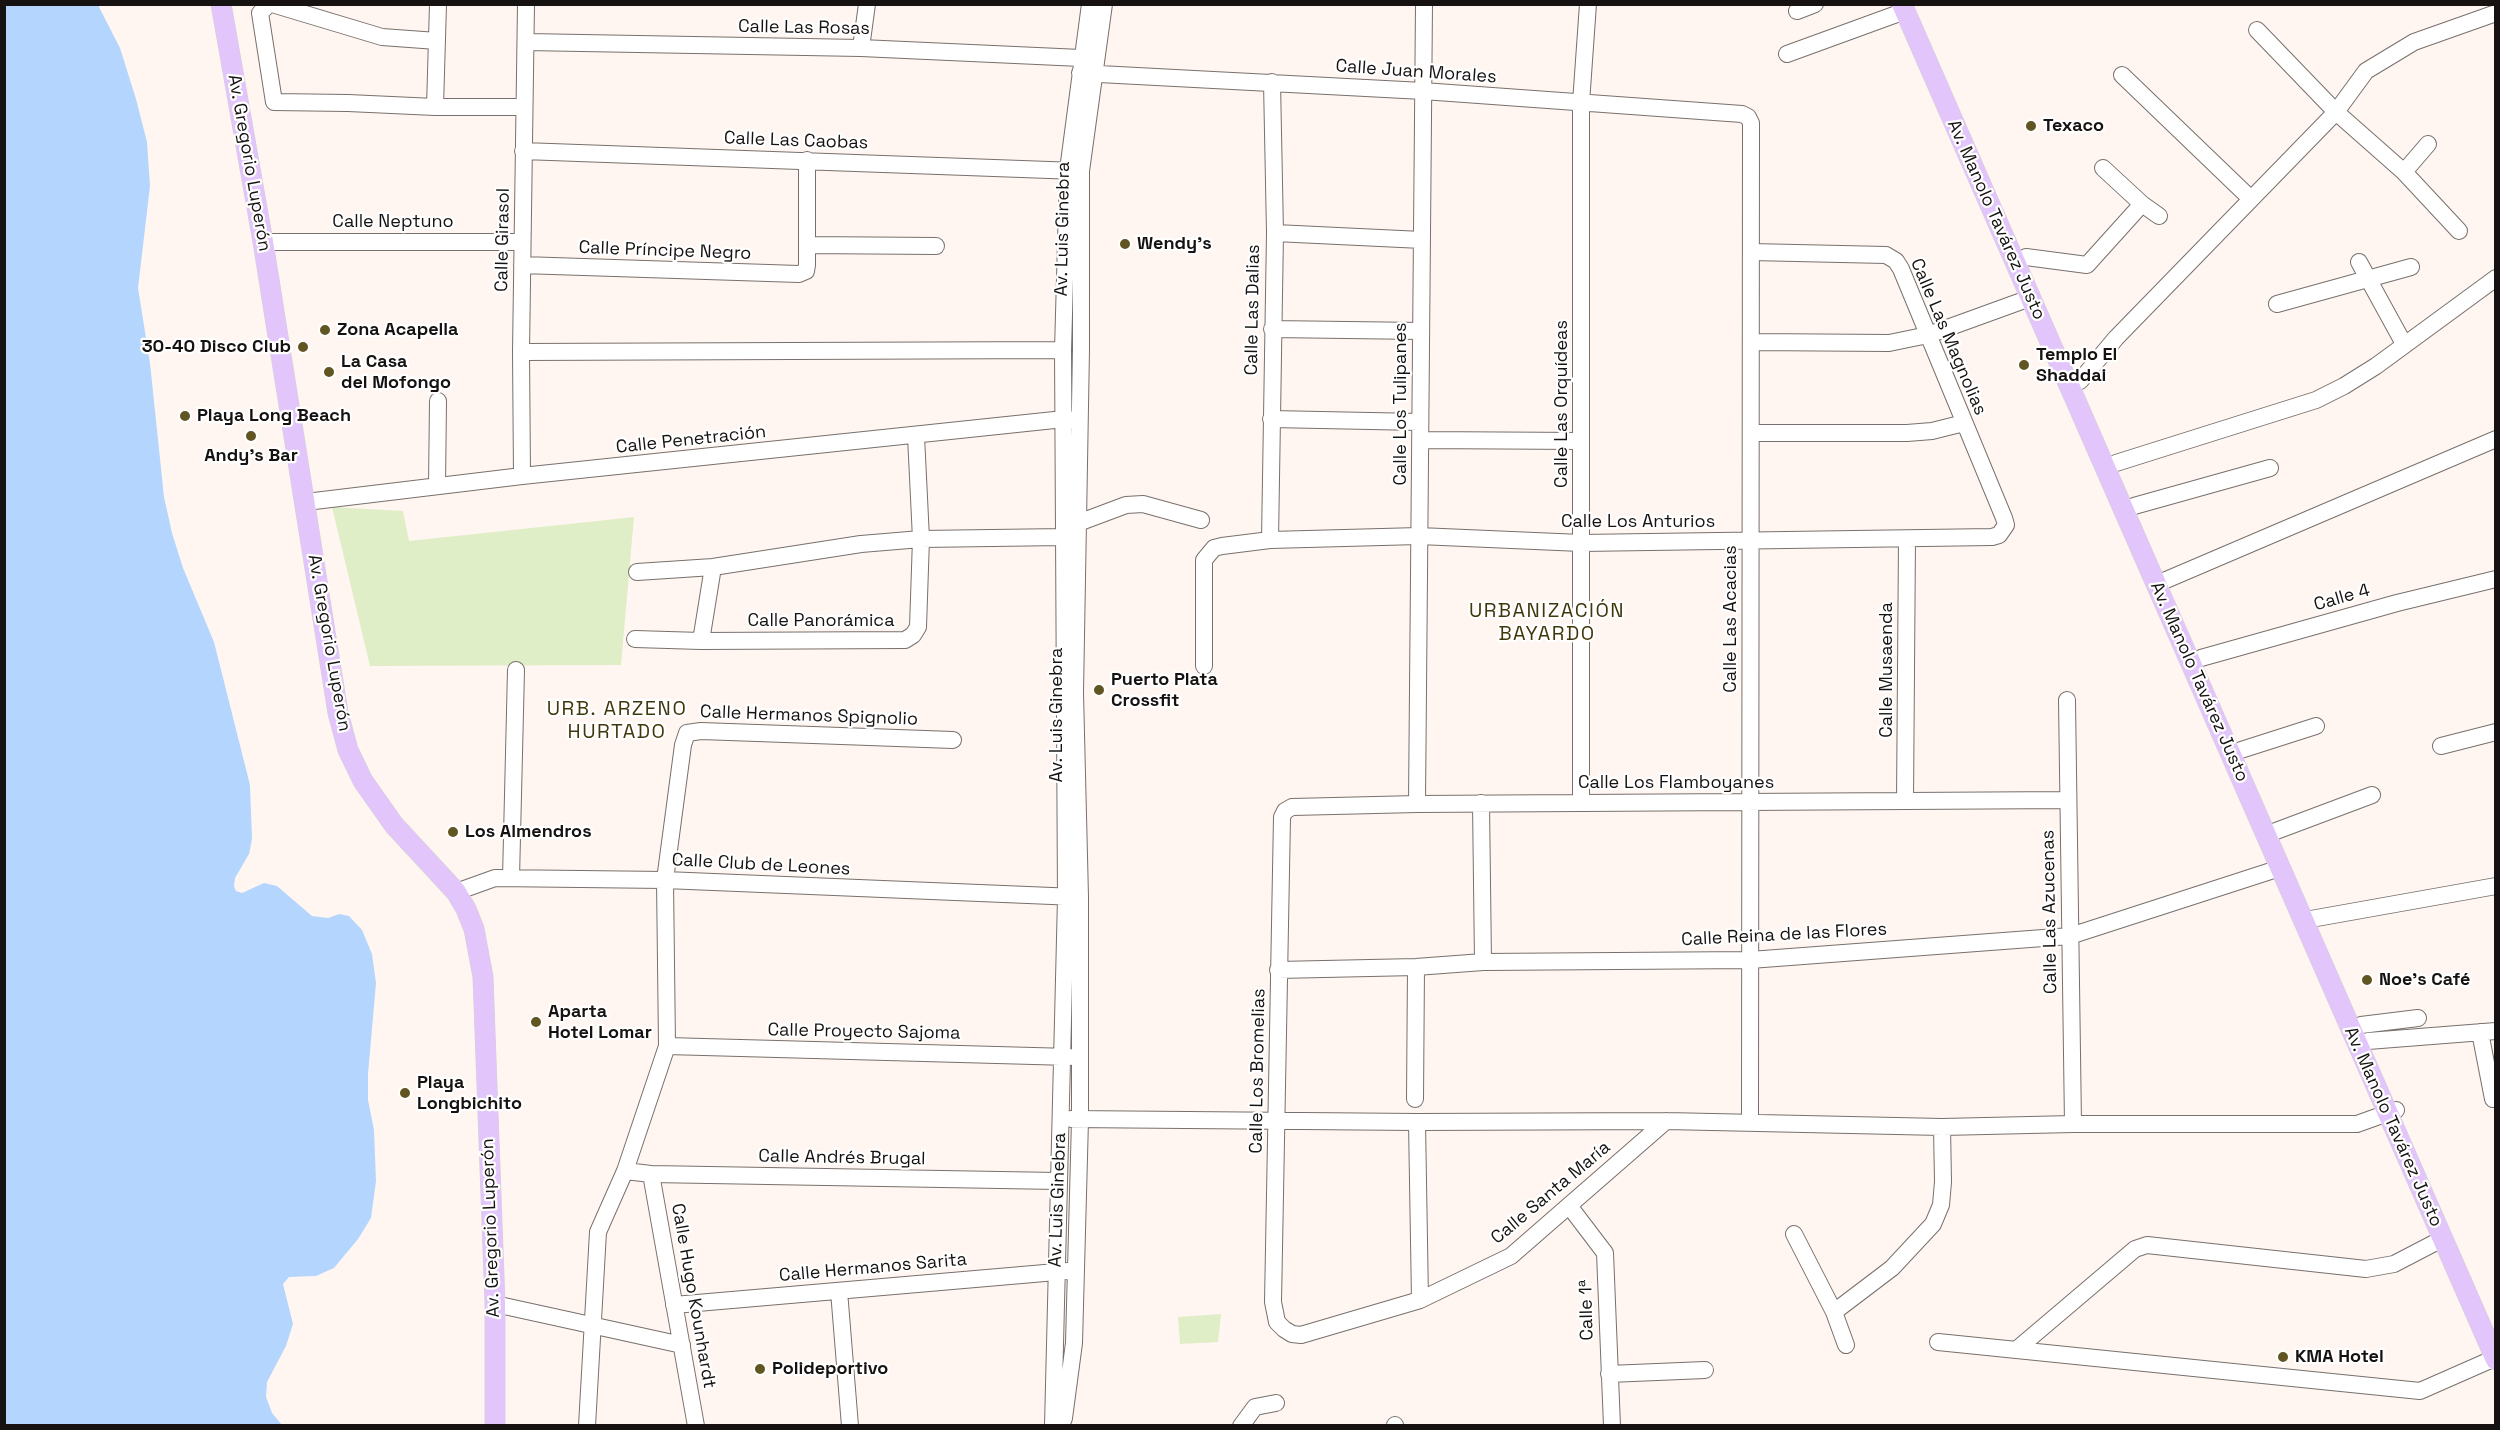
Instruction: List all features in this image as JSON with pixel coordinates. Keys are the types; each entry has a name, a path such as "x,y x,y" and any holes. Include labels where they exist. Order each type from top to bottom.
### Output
{"main road":[{"name":"Av. Gregorio Luperón","path":"221,4 306,502 338,713 348,750 363,782 394,825 456,892 474,929 483,977 495,1304 495,1425"},
{"name":"Av. Manolo Tavárez Justo","path":"1907,7 2026,257 2201,658 2312,920 2364,1033 2391,1112 2442,1239 2495,1359"},
{"name":"Av. Manolo Tavárez Justo","path":"1907,7 2030,298 2280,868 2391,1112 2496,1334"}],"street":[{"path":"437,41 382,37 270,4 260,13 274,102 524,107"},
{"path":"435,107 438,4"},
{"name":"Calle Girasol","path":"522,476 520,352 526,4"},
{"path":"861,48 867,4"},
{"name":"Av. Luis Ginebra","path":"1061,1425 1064,1418 1074,1343 1080,1120 1063,537 1072,420 1063,350 1074,171 1086,68 1090,4"},
{"name":"Av. Luis Ginebra","path":"1086,68 1104,4"},
{"name":"Calle Los Tulipanes","path":"1417,804 1424,4"},
{"name":"Calle Las Orquídeas","path":"1581,803 1581,103 1588,4"},
{"path":"1797,11 1815,4"},
{"path":"1787,54 1907,7"},
{"path":"2080,381 2116,338 2336,112 2366,71 2414,42 2496,13"},
{"path":"2257,30 2336,112 2404,172 2459,231"},
{"name":"Calle Las Rosas","path":"526,42 861,48 1086,68"},
{"name":"Calle Juan Morales","path":"1086,68 1742,114 1748,117"},
{"path":"2122,75 2251,199"},
{"name":"Calle Las Dalias","path":"1270,540 1270,419 1275,233 1272,82"},
{"name":"Calle Las Acacias","path":"1748,117 1751,123 1750,1122"},
{"path":"2404,172 2428,144"},
{"name":"Calle Las Caobas","path":"523,151 1074,171"},
{"path":"807,160 807,245 936,246"},
{"path":"2103,168 2142,204 2159,216"},
{"name":"Av. Luis Ginebra","path":"1053,1425 1061,1056 1073,898 1078,523 1072,420 1074,171"},
{"path":"2026,257 2087,265 2142,204"},
{"path":"1275,233 1422,240"},
{"name":"Calle Neptuno","path":"263,242 522,242"},
{"name":"Calle Príncipe Negro","path":"522,266 799,274 806,271 807,245"},
{"name":"Calle Las Magnolias","path":"1751,252 1886,255 1896,261 1902,269 2004,518 2004,530"},
{"path":"2359,262 2404,344"},
{"path":"2277,304 2411,267"},
{"path":"2116,463 2316,400 2344,386 2496,278"},
{"path":"1750,342 1889,343 1928,335 2030,298"},
{"path":"1272,328 1421,331"},
{"path":"520,352 1063,350"},
{"path":"437,486 438,401"},
{"path":"1270,419 1420,422"},
{"name":"Calle Penetración","path":"306,502 522,476 1072,420"},
{"path":"1750,433 1907,433 1964,423"},
{"name":"Calle Panorámica","path":"635,639 904,640 913,635 918,627 921,539 916,436"},
{"path":"2166,580 2496,439"},
{"path":"1420,440 1581,441"},
{"path":"2134,506 2270,468"},
{"path":"1078,523 1126,506 1143,504 1201,520"},
{"name":"Calle Los Anturios","path":"1204,666 1204,560 1214,548 1270,540 1419,536 1581,543 1750,542 1992,537 2004,530"},
{"path":"638,572 713,567 861,544 921,539 1063,537"},
{"name":"Calle Musaenda","path":"1905,801 1906,538"},
{"path":"701,641 713,567"},
{"name":"Calle 4","path":"2201,658 2397,603 2496,579"},
{"path":"511,878 516,670"},
{"name":"Calle Las Azucenas","path":"2067,699 2073,1124"},
{"path":"2241,750 2316,726"},
{"name":"Calle Hermanos Spignolio","path":"586,1425 598,1232 625,1171 667,1047 665,880 683,745 687,733 701,731 952,740"},
{"path":"2441,746 2496,732"},
{"path":"2276,831 2372,795"},
{"name":"Calle Los Flamboyanes","path":"1286,811 1292,807 1417,804 2068,800"},
{"path":"1481,804 1483,962"},
{"name":"Calle Los Bromelias","path":"1284,1329 1277,1322 1274,1312 1278,970 1282,817 1286,811"},
{"name":"Calle Reina de las Flores","path":"1278,970 1416,967 1483,962 1750,960 2070,936 2280,868"},
{"name":"Calle Club de Leones","path":"456,892 495,878 511,878 665,880 1073,898"},
{"path":"2312,920 2496,886"},
{"path":"1415,1099 1416,967"},
{"path":"2364,1033 2418,1018"},
{"path":"2364,1033 2488,1031 2493,1099"},
{"name":"Calle Proyecto Sajoma","path":"667,1047 1061,1056 1079,1059"},
{"path":"1061,1118 1278,1122 1666,1121 1942,1127 2073,1124 2357,1124 2391,1112"},
{"name":"Calle Santa María","path":"1284,1329 1292,1334 1301,1335 1420,1300 1511,1256 1570,1207 1666,1121"},
{"path":"1417,1122 1420,1300"},
{"path":"1834,1312 1892,1268 1933,1224 1941,1205 1942,1127"},
{"name":"Calle Andrés Brugal","path":"625,1171 651,1174 1058,1181"},
{"name":"Calle Hugo Kounhardt","path":"651,1174 696,1425"},
{"name":"Calle 1ª","path":"1570,1207 1605,1253 1612,1425"},
{"path":"1794,1234 1834,1312 1846,1345"},
{"path":"2016,1350 2135,1249 2147,1245 2366,1269 2394,1264 2442,1239"},
{"name":"Calle Hermanos Sarita","path":"674,1305 1075,1271"},
{"path":"839,1291 850,1425"},
{"path":"495,1304 682,1345"},
{"path":"1938,1342 2420,1391 2495,1359"},
{"path":"1609,1374 1705,1370"},
{"path":"1241,1425 1255,1407 1276,1403"}],"green space":[{"path":"332,507 403,511 409,541 634,517 621,665 370,666"},
{"path":"1221,1314 1218,1342 1180,1344 1178,1317"}],"water":[{"path":"5,4 98,5 120,48 136,99 147,142 150,186 138,288 150,363 164,497 183,568 214,642 250,785 252,839 249,854 235,878 234,886 236,891 242,893 264,883 277,886 312,916 328,918 339,914 349,916 362,930 372,954 376,983 368,1100 374,1130 376,1181 371,1218 358,1239 334,1268 316,1276 289,1277 283,1284 293,1324 286,1346 267,1382 266,1397 272,1413 282,1425 5,1425"}],"place":[{"name":"Texaco","path":"2031,126"},
{"name":"Wendy's","path":"1125,244"},
{"name":"Zona Acapella","path":"325,330"},
{"name":"30-40 Disco Club","path":"303,347"},
{"name":"Templo El Shaddai","path":"2024,365"},
{"name":"La Casa del Mofongo","path":"329,372"},
{"name":"Playa Long Beach","path":"185,416"},
{"name":"Andy's Bar","path":"251,436"},
{"name":"Puerto Plata Crossfit","path":"1099,690"},
{"name":"Los Almendros","path":"453,832"},
{"name":"Noe's Café","path":"2367,980"},
{"name":"Aparta Hotel Lomar","path":"536,1022"},
{"name":"Playa Longbichito","path":"405,1093"},
{"name":"KMA Hotel","path":"2283,1357"},
{"name":"Polideportivo","path":"760,1369"}],"district":[{"name":"URBANIZACIÓN BAYARDO","path":"1547,624"},
{"name":"URB. ARZENO HURTADO","path":"617,722"}]}
